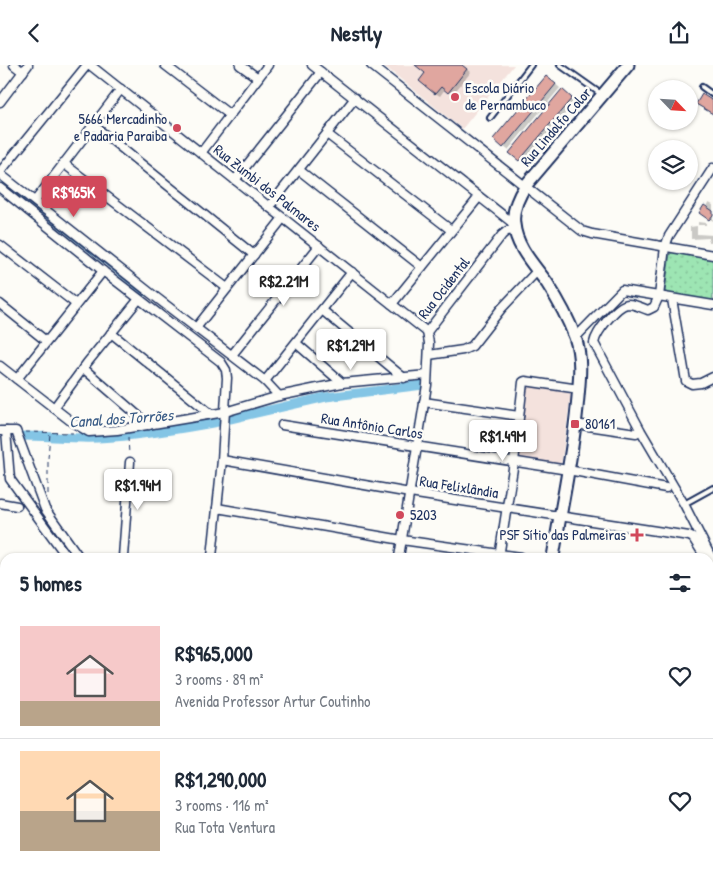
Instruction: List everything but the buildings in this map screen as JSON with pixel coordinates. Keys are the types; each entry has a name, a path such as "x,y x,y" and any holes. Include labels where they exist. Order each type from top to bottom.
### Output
{"main road":[{"name":"Rua Lindolfo Color","path":"514,227 514,211 518,198 526,185 628,65"},
{"path":"514,227 526,255 563,309 575,338 580,359 581,373 575,424 554,553"}],"street":[{"path":"14,65 23,72"},
{"path":"0,102 28,65"},
{"path":"88,65 0,173 265,381 279,396"},
{"name":"Rua Zumbi dos Palmares","path":"88,65 121,89 427,332"},
{"path":"165,65 230,115"},
{"path":"240,65 258,78"},
{"path":"201,153 268,65"},
{"path":"312,65 479,197 514,227"},
{"path":"371,65 526,185 576,227 587,233 713,255"},
{"path":"235,180 321,72"},
{"path":"35,201 121,89"},
{"path":"269,207 354,98"},
{"path":"93,125 254,255"},
{"path":"327,134 451,230"},
{"path":"63,163 227,288"},
{"path":"709,553 594,343 599,331 618,309 626,304 648,310 651,309 659,296 665,247 669,236 713,168"},
{"path":"299,170 422,267"},
{"path":"0,188 102,271 221,363 226,370 222,460 212,553"},
{"path":"392,304 479,197"},
{"path":"196,328 283,218"},
{"name":"Rua Ocidental","path":"400,553 428,375 427,332 502,235 514,227"},
{"path":"0,245 76,304"},
{"path":"232,355 319,246"},
{"path":"429,355 463,350 472,346 501,309 538,270"},
{"path":"17,379 102,271"},
{"path":"265,381 352,272"},
{"path":"575,338 622,290 713,305"},
{"path":"54,408 139,299"},
{"path":"672,299 686,381 692,384 700,383 713,377"},
{"path":"0,305 46,341"},
{"path":"322,310 404,378"},
{"path":"111,333 211,414"},
{"path":"296,343 342,383"},
{"path":"0,365 54,408 89,432 117,430 225,412 279,396 342,383 428,375"},
{"path":"83,369 149,425"},
{"path":"499,553 514,462 522,385 525,381 579,389"},
{"path":"424,402 519,416"},
{"path":"575,424 636,433"},
{"name":"Rua Antônio Carlos","path":"282,425 568,470 666,488"},
{"path":"64,553 10,479 3,431 16,431 45,509 76,553"},
{"name":"Rua Felixlândia","path":"222,460 506,509 693,538 703,553"},
{"path":"123,553 130,463"},
{"path":"0,503 17,506"},
{"path":"217,508 481,553"}],"lane":[{"path":"490,118 531,65"},
{"path":"560,65 603,96"},
{"path":"702,87 713,95"},
{"path":"684,505 713,488"}],"path":[{"path":"16,431 50,435 89,432"},
{"path":"48,495 50,435"},
{"path":"128,440 130,463"}],"shaded area":[{"name":"Escola Diário de Pernambuco","path":"383,65 514,65 462,129"},
{"path":"528,381 572,387 561,465 517,459"}],"green space":[{"path":"673,252 713,258 713,302 668,295 665,292 670,254"}],"waterway":[{"path":"0,180 145,295"},
{"path":"230,419 326,397 423,385"},
{"name":"Canal dos Torrões","path":"21,436 114,437 160,432 223,421"}],"place":[{"name":"Escola Diário de Pernambuco","path":"455,97"},
{"name":"5666 Mercadinho e Padaria Paraiba","path":"177,128"},
{"name":"80161","path":"575,424"},
{"name":"5203","path":"400,515"},
{"name":"PSF Sítio das Palmeiras","path":"637,535"}]}
